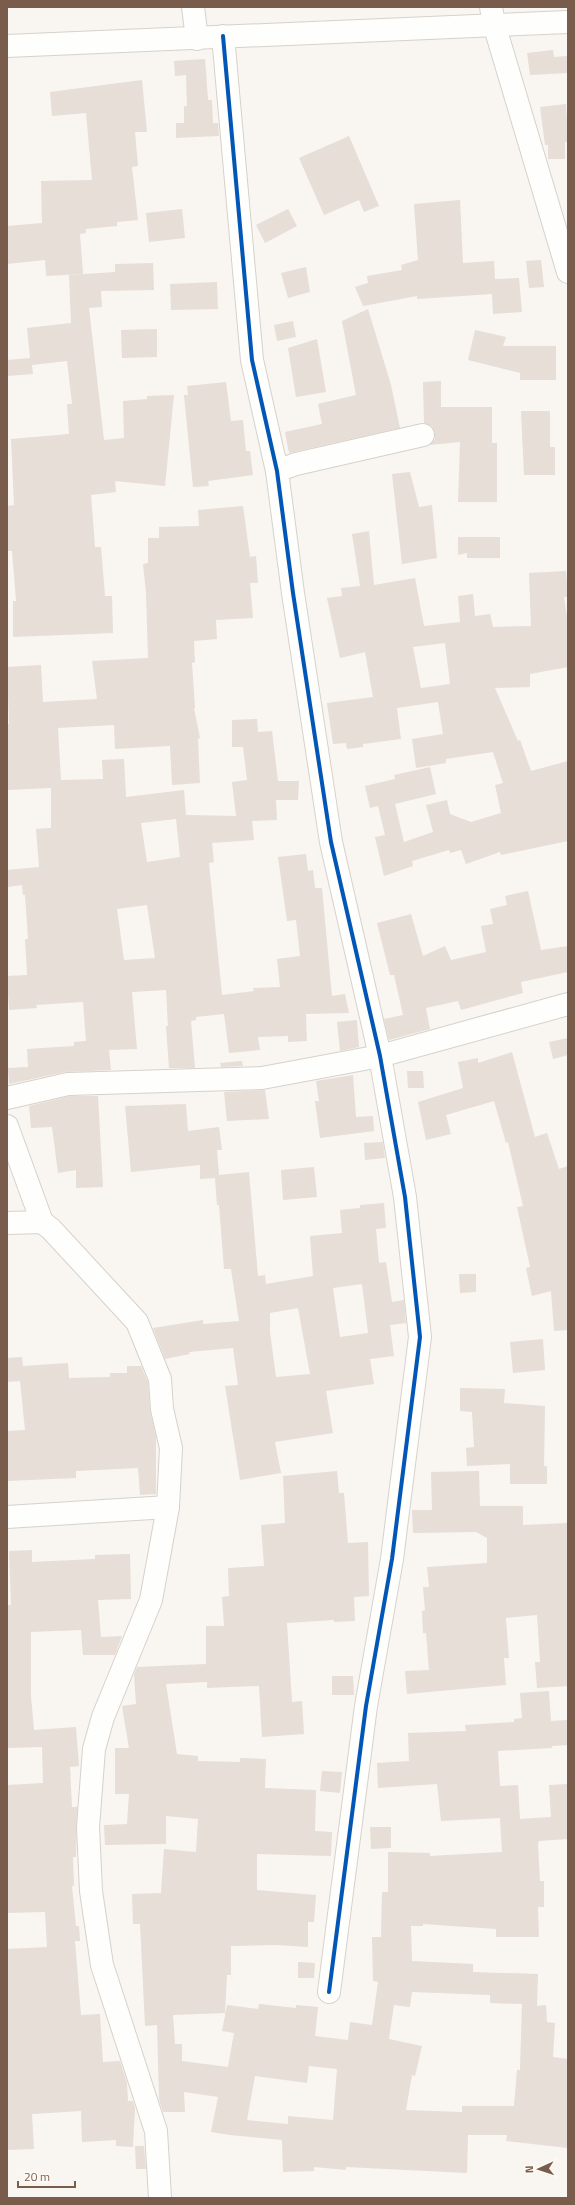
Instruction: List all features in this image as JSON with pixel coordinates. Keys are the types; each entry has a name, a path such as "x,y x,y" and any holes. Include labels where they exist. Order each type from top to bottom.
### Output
{"street":[{"path":"193,7 197,39"},
{"path":"7,46 197,39 492,16 568,22"},
{"path":"492,16 568,272"},
{"path":"223,36 252,360 277,471 293,593 331,842 380,1056 405,1197 420,1337 392,1559 366,1706 329,1992"},
{"path":"277,471 296,464 423,436"},
{"path":"7,1098 68,1084 262,1078 380,1056 568,1004"},
{"path":"7,1126 42,1222 51,1229 137,1322 160,1379 162,1409 171,1448 168,1507 150,1600 103,1717 94,1748 88,1826 91,1891 102,1965 156,2131 160,2198"},
{"path":"7,1223 42,1222"},
{"path":"7,1517 168,1507"}],"building":[{"path":"553,50 554,57 568,56 568,73 530,75 527,53"},
{"path":"205,59 208,100 212,100 213,123 218,123 219,136 176,138 176,123 184,123 184,106 187,106 186,75 175,76 174,61"},
{"path":"142,80 147,132 135,132 138,166 132,167 138,220 117,222 117,226 86,229 86,233 80,234 83,274 46,276 45,260 7,264 7,226 42,223 41,181 92,180 86,113 52,116 50,92"},
{"path":"566,104 568,142 565,142 565,159 548,159 548,145 545,145 540,107"},
{"path":"349,136 379,206 364,212 359,200 324,215 299,158"},
{"path":"460,200 463,263 494,261 495,279 519,278 522,312 493,314 492,294 417,299 417,296 363,306 355,287 368,283 367,276 402,270 401,265 418,260 414,204"},
{"path":"182,209 185,238 149,242 146,213"},
{"path":"288,209 297,226 265,243 256,225"},
{"path":"541,260 544,287 529,288 526,261"},
{"path":"153,263 154,290 101,291 102,307 89,308 104,440 124,438 123,401 147,399 147,396 174,395 165,486 115,481 116,492 91,495 95,547 101,547 105,596 112,596 113,633 13,637 13,601 16,601 12,551 7,551 7,506 14,505 11,439 69,434 67,404 72,404 67,361 32,365 33,374 7,376 7,360 30,358 27,328 71,323 69,275 115,272 115,264"},
{"path":"306,267 310,292 288,298 281,273"},
{"path":"217,282 218,309 171,310 170,284"},
{"path":"368,309 391,385 400,428 289,453 285,432 322,424 318,404 356,395 342,321"},
{"path":"293,321 296,337 277,341 274,325"},
{"path":"157,329 157,357 122,358 121,330"},
{"path":"475,330 506,337 503,346 556,346 556,380 520,380 520,373 468,360"},
{"path":"317,339 326,392 296,397 288,348"},
{"path":"441,381 441,407 492,407 492,443 497,443 497,502 458,502 460,442 430,445 435,439 435,433 432,426 424,423 423,382"},
{"path":"226,382 231,421 243,420 246,451 250,451 253,475 208,481 209,486 193,487 184,395 188,395 187,386"},
{"path":"521,411 550,411 550,447 555,447 555,475 524,475"},
{"path":"410,472 419,507 432,505 437,558 402,564 392,474"},
{"path":"243,506 250,557 256,556 258,583 250,583 253,618 216,620 217,639 194,641 195,662 192,663 194,708 200,738 198,739 200,783 172,785 170,746 115,749 114,725 58,728 61,780 103,779 102,760 124,759 126,797 184,790 186,815 236,816 232,782 247,780 243,747 232,747 232,720 257,719 258,732 272,731 278,781 299,781 298,800 276,800 277,820 252,821 254,840 212,843 214,862 209,863 222,995 254,991 253,988 280,987 277,959 300,956 296,920 287,921 278,857 306,854 308,871 313,870 315,888 322,888 332,996 345,994 349,1013 306,1014 307,1041 288,1042 288,1036 258,1037 260,1050 229,1053 224,1014 196,1017 196,1020 191,1021 195,1068 169,1068 166,1026 168,1026 166,990 132,992 137,1049 109,1050 111,1070 65,1072 9,1084 8,1068 28,1067 27,1049 74,1046 74,1042 86,1041 83,1002 36,1005 37,1008 9,1010 7,976 27,975 25,939 28,939 25,895 23,895 22,885 7,887 7,870 39,867 36,829 51,828 51,788 7,790 7,724 9,724 7,667 41,665 43,702 97,699 92,661 148,658 146,593 143,564 148,563 148,538 159,538 159,527 199,526 198,510","holes":["176,819 180,857 147,862 141,823","147,905 155,958 124,960 117,909"]},
{"path":"369,531 374,585 415,578 424,626 460,622 458,596 473,594 475,616 490,614 493,627 531,626 529,573 566,571 568,597 564,597 568,623 568,667 530,674 530,687 495,688 518,741 520,740 531,771 568,761 568,841 501,855 500,852 466,864 461,850 450,853 449,850 412,861 413,866 384,876 375,837 385,835 378,806 370,808 365,786 395,779 394,775 430,767 436,794 395,804 404,842 433,832 426,805 447,800 450,814 471,822 501,813 495,785 503,783 493,752 446,759 446,763 416,768 412,739 443,734 438,702 397,708 401,739 363,744 363,747 347,749 346,743 333,744 327,703 373,697 365,652 340,658 327,598 342,596 341,588 360,586 352,534","holes":["445,643 450,684 421,688 413,647"]},
{"path":"458,537 500,537 500,558 467,558 467,553 458,555"},
{"path":"528,891 541,950 568,946 568,972 521,982 523,993 461,1010 458,1001 426,1008 430,1029 389,1040 384,1019 403,1015 394,975 390,975 377,923 411,914 423,956 445,946 451,960 486,952 481,926 493,924 490,909 507,905 505,896"},
{"path":"357,1020 359,1047 340,1051 337,1022"},
{"path":"568,1038 568,1055 553,1059 549,1042"},
{"path":"512,1052 535,1137 547,1133 559,1169 568,1166 568,1330 554,1331 551,1291 532,1296 526,1268 530,1267 517,1207 523,1206 508,1142 506,1143 494,1101 446,1115 451,1134 426,1140 418,1102 463,1088 458,1062 478,1058 478,1063"},
{"path":"242,1061 243,1066 221,1067 220,1063"},
{"path":"407,1071 423,1071 424,1088 408,1088"},
{"path":"353,1075 356,1117 373,1116 374,1131 320,1138 315,1101 319,1101 316,1081"},
{"path":"265,1090 269,1119 227,1121 224,1092"},
{"path":"70,1096 98,1096 103,1187 76,1188 76,1170 58,1173 52,1127 31,1128 29,1106"},
{"path":"186,1104 188,1131 219,1127 222,1150 217,1150 219,1175 249,1172 258,1276 265,1275 266,1284 313,1276 310,1236 342,1233 340,1210 360,1208 360,1205 384,1203 386,1228 376,1229 379,1263 386,1262 392,1302 404,1300 406,1323 390,1325 394,1356 370,1359 374,1384 326,1391 333,1433 275,1442 281,1473 240,1480 225,1386 238,1385 233,1348 189,1352 190,1354 165,1359 153,1328 203,1320 203,1324 239,1321 231,1269 224,1269 219,1205 217,1205 215,1178 200,1179 200,1165 131,1172 125,1106","holes":["362,1284 368,1333 340,1337 333,1288","298,1308 310,1374 276,1377 270,1332 270,1313"]},
{"path":"383,1142 385,1158 365,1160 364,1143"},
{"path":"314,1167 317,1197 283,1200 281,1170"},
{"path":"459,1274 476,1274 476,1292 460,1293"},
{"path":"543,1339 545,1370 513,1373 510,1342"},
{"path":"22,1357 23,1366 68,1363 69,1378 110,1377 110,1373 127,1373 127,1366 141,1366 148,1382 150,1410 156,1436 156,1494 140,1495 138,1468 76,1471 76,1478 7,1481 7,1431 25,1430 20,1381 7,1382 7,1358"},
{"path":"460,1388 505,1389 504,1403 545,1406 544,1466 547,1466 547,1484 510,1484 510,1464 467,1466 466,1448 474,1447 472,1412 460,1411"},
{"path":"337,1471 339,1493 344,1493 348,1543 368,1542 369,1596 354,1597 355,1621 334,1622 334,1620 287,1623 292,1702 302,1701 304,1734 262,1737 259,1686 207,1688 207,1682 166,1684 177,1754 198,1756 198,1761 240,1762 240,1758 266,1759 265,1788 316,1790 315,1831 332,1832 331,1856 257,1854 257,1890 316,1895 314,1922 308,1922 308,1947 276,1945 231,1946 231,1975 227,1975 225,2013 173,2015 175,2044 182,2044 182,2061 228,2067 234,2033 222,2031 227,2005 258,2009 259,2004 296,2008 296,2005 318,2007 315,2036 348,2040 350,2022 372,2025 378,1982 373,1981 372,1937 381,1937 382,1892 388,1892 388,1852 430,1853 430,1856 502,1852 500,1818 441,1821 437,1784 378,1788 377,1763 409,1761 408,1733 466,1731 465,1725 514,1722 514,1719 522,1718 520,1693 549,1691 551,1721 568,1720 568,1745 552,1746 552,1748 498,1751 500,1786 518,1785 520,1819 551,1817 549,1785 568,1784 568,1839 539,1841 538,1844 540,1881 544,1881 544,1907 538,1907 539,1937 496,1937 496,1929 423,1924 423,1926 411,1926 412,1961 473,1964 473,1972 538,1974 537,2006 546,2005 547,2022 555,2023 553,2057 568,2059 568,2148 506,2141 507,2135 468,2135 467,2173 346,2167 346,2170 314,2167 314,2171 283,2172 282,2140 211,2132 218,2097 184,2092 185,2112 163,2112 159,2099 157,2025 145,2026 140,1924 133,1924 132,1894 161,1893 164,1849 196,1852 198,1819 166,1816 166,1844 105,1845 104,1825 127,1824 129,1794 115,1794 115,1748 129,1748 122,1706 136,1704 134,1674 137,1667 206,1664 206,1626 224,1626 222,1597 229,1596 228,1568 264,1566 261,1525 285,1523 283,1476","holes":["412,1992 490,1995 490,2003 522,2004 520,2070 517,2070 514,2106 462,2106 462,2112 406,2110 412,2075 415,2076 422,2046 389,2039 394,2005 410,2007","309,2066 337,2069 333,2120 288,2116 288,2124 247,2120 255,2076 307,2083"]},
{"path":"479,1471 480,1506 523,1506 523,1525 568,1523 568,1686 537,1688 535,1662 540,1662 537,1615 506,1618 509,1658 504,1658 506,1685 407,1694 405,1671 429,1670 426,1633 423,1633 422,1611 425,1610 423,1587 429,1587 427,1567 487,1563 487,1538 476,1532 413,1533 412,1510 432,1510 431,1472"},
{"path":"32,1550 32,1562 95,1559 95,1555 130,1554 131,1599 98,1600 101,1637 122,1636 115,1655 83,1655 81,1630 31,1632 31,1696 34,1730 76,1727 79,1766 70,1767 72,1807 77,1807 76,1857 73,1857 74,1886 72,1886 76,1926 79,1926 80,1941 75,1941 81,2015 100,2014 103,2062 120,2061 127,2083 128,2101 133,2101 135,2108 133,2147 116,2146 116,2140 82,2142 81,2111 32,2114 34,2149 7,2150 7,1949 47,1947 45,1912 7,1913 7,1785 43,1783 42,1747 7,1748 7,1605 11,1605 9,1551"},
{"path":"332,1676 353,1676 354,1695 332,1695"},
{"path":"322,1771 342,1772 340,1793 320,1791"},
{"path":"370,1827 391,1827 391,1848 371,1849"},
{"path":"298,1962 315,1963 314,1978 298,1978"},
{"path":"135,2146 144,2146 146,2169 136,2169"}],"cycle path":[{"path":"223,36 252,360 277,471 293,593 331,842 380,1056 405,1197 420,1337 392,1559 366,1706 329,1992"}]}
